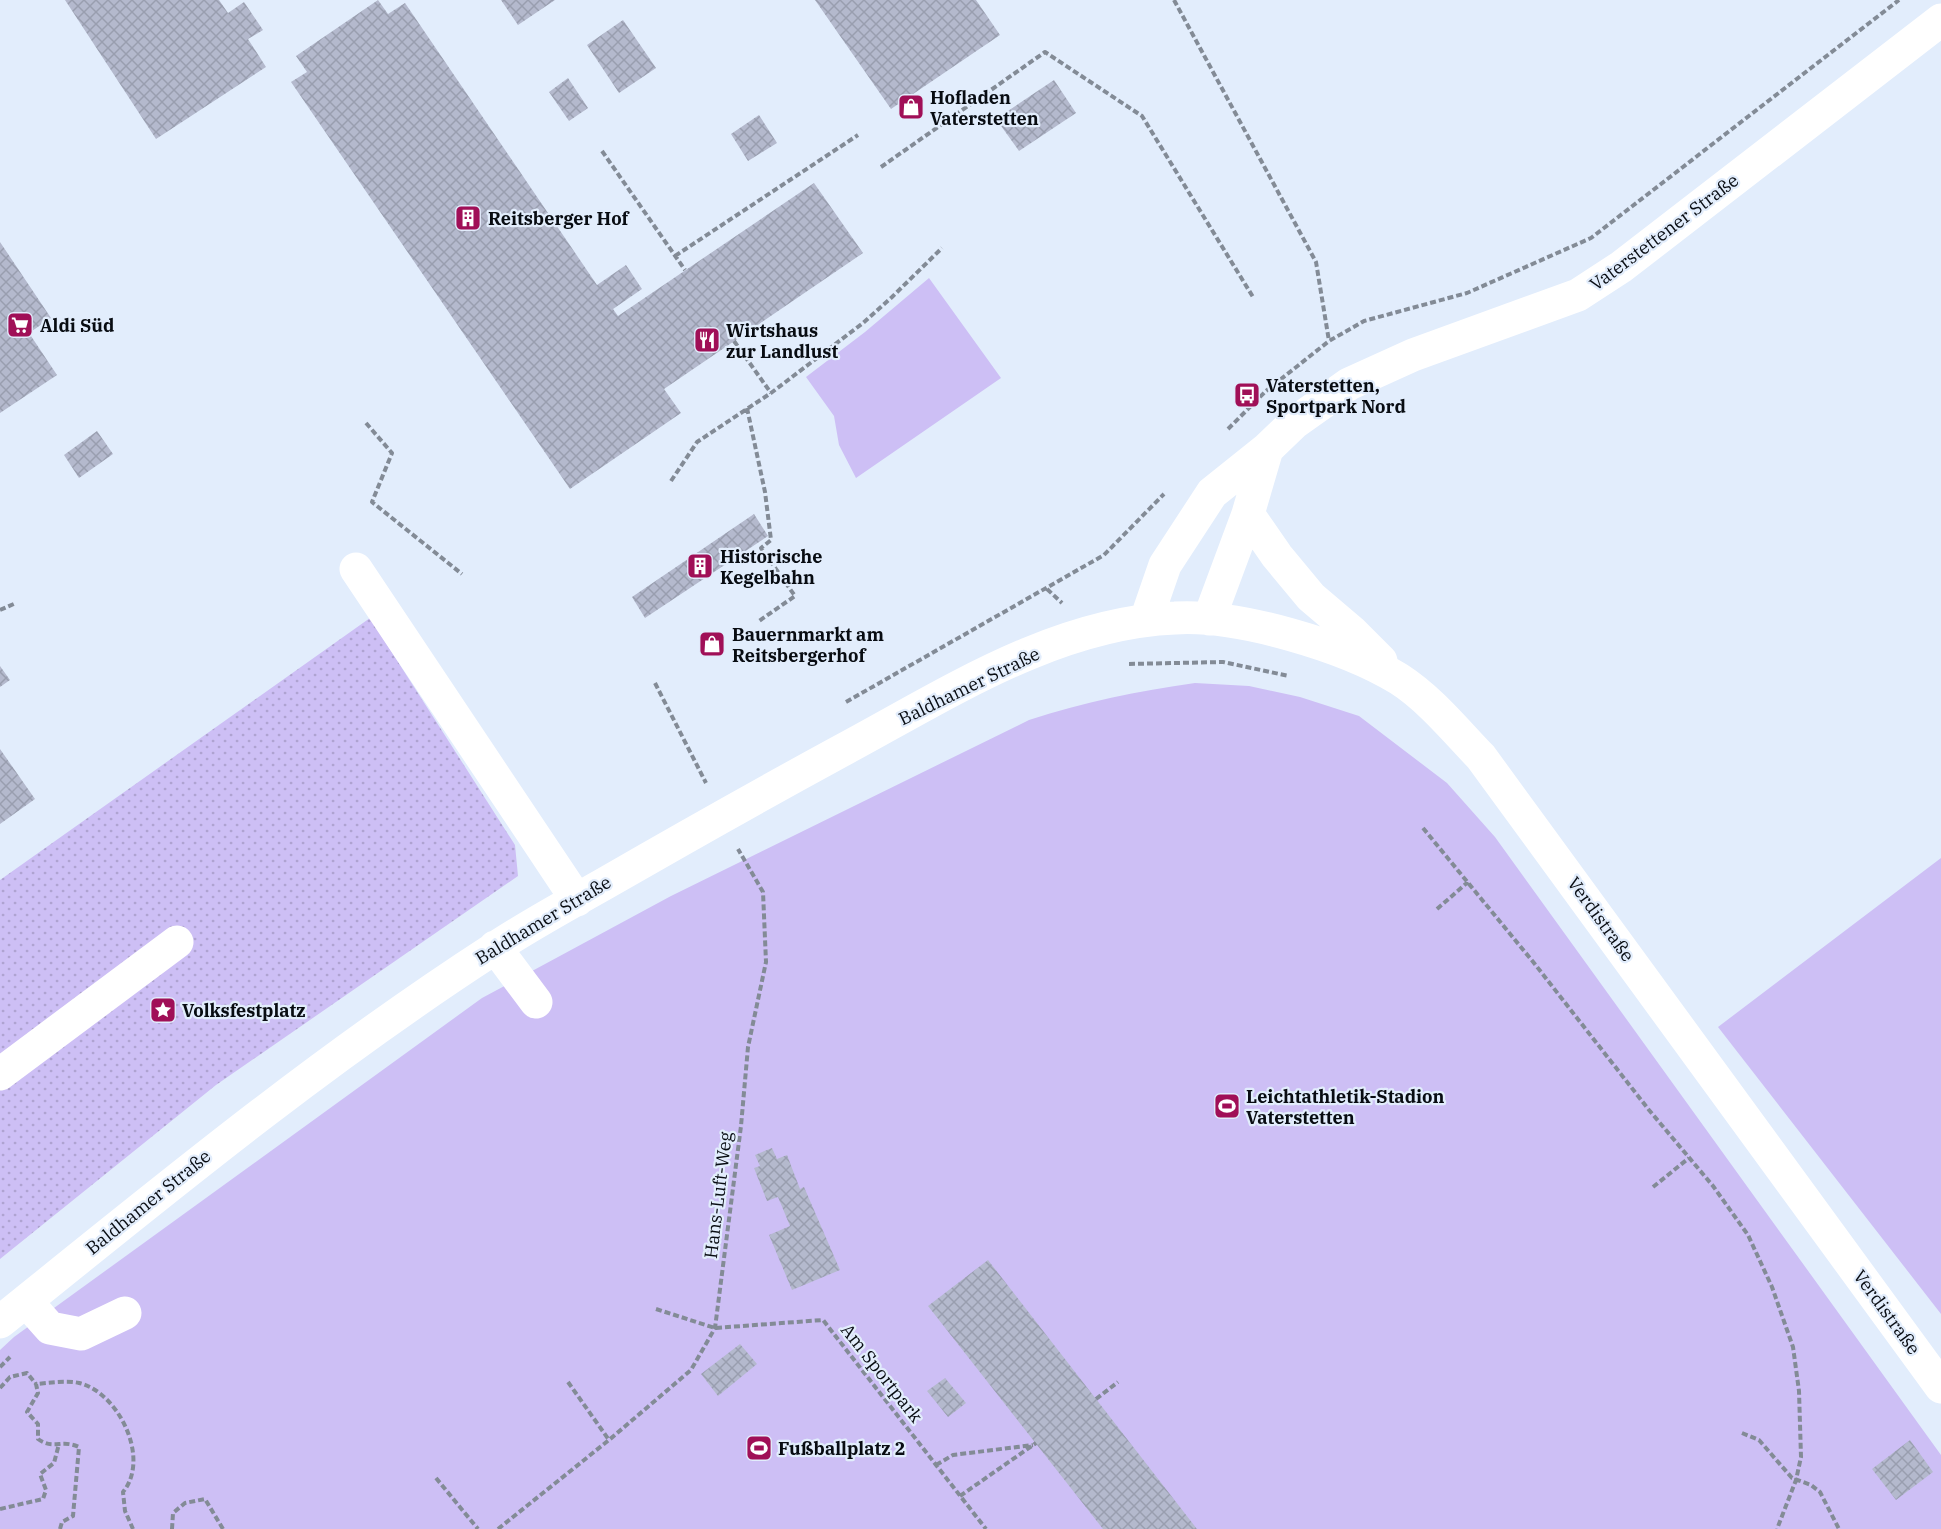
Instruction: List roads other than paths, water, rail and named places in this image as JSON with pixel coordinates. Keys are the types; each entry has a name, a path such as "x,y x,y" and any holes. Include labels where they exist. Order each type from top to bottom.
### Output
{"street":[{"name":"Vaterstettener Straße","path":"1146,620 1166,565 1212,493 1267,449 1294,423 1349,384 1413,355 1578,295 1621,267 1941,20"},
{"name":"Vaterstettener Straße","path":"1209,619 1248,514 1267,449"},
{"path":"1248,514 1276,556 1311,597 1351,631 1400,680"},
{"path":"356,569 577,900"},
{"name":"Verdistraße","path":"1146,620 1180,617 1209,619 1256,627 1329,647 1400,680 1436,710 1481,757 1941,1387"},
{"name":"Baldhamer Straße","path":"0,1322 161,1191 296,1086 393,1016 495,947 719,818 973,680 1018,659 1091,631 1146,620"},
{"path":"0,1074 177,942"},
{"path":"495,947 536,1002"},
{"path":"26,1301 50,1328 81,1334 125,1313"}],"place":[{"name":"Hofladen Vaterstetten","path":"911,107"},
{"name":"Reitsberger Hof","path":"468,218"},
{"name":"Aldi Süd","path":"20,325"},
{"name":"Wirtshaus zur Landlust","path":"707,340"},
{"name":"Vaterstetten, Sportpark Nord","path":"1247,395"},
{"name":"Historische Kegelbahn","path":"700,566"},
{"name":"Bauernmarkt am Reitsbergerhof","path":"712,644"},
{"name":"Volksfestplatz","path":"163,1010"},
{"name":"Leichtathletik-Stadion Vaterstetten","path":"1227,1106"},
{"name":"Fußballplatz 2","path":"759,1448"}]}
